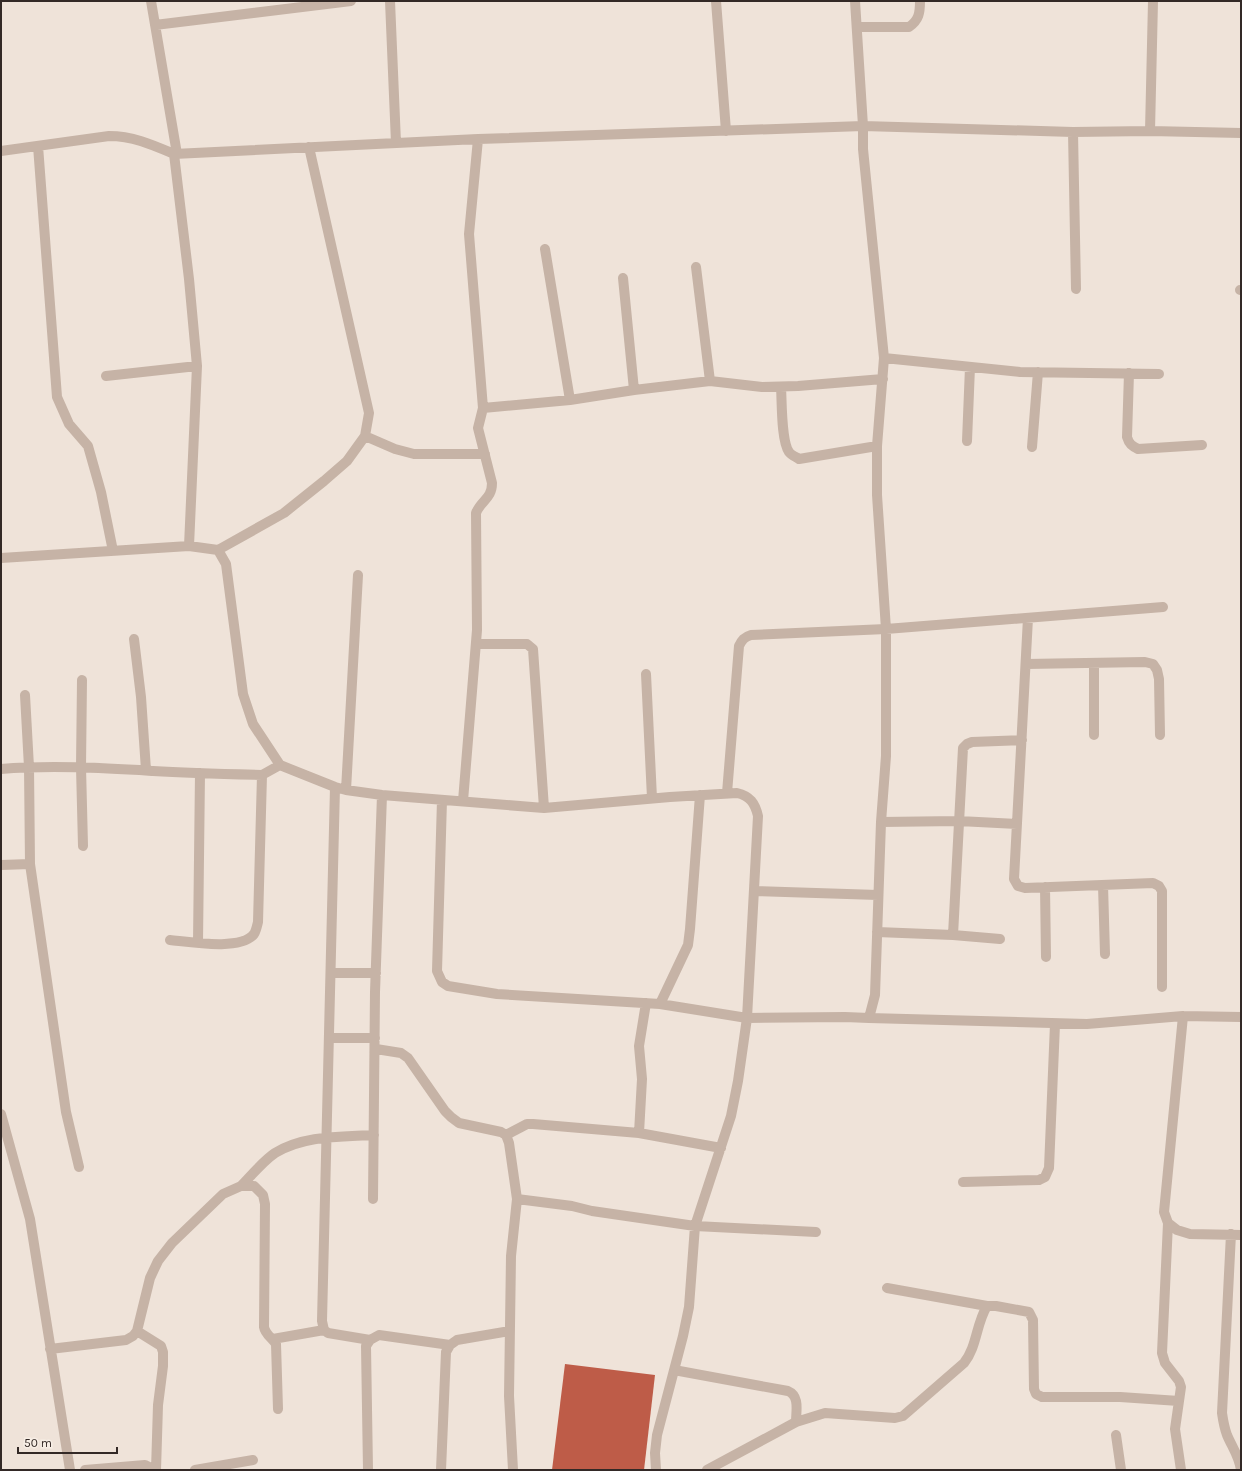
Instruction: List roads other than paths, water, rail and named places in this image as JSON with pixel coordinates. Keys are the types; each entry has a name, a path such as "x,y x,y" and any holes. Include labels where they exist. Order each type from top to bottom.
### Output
{"street":[{"path":"151,1 176,154 197,366 189,546"},
{"path":"155,25 350,1"},
{"path":"390,1 396,143"},
{"path":"716,1 726,131"},
{"path":"855,1 864,157 884,358 877,446 877,495 886,629 886,756 881,822 875,995 869,1018"},
{"path":"857,27 909,27 918,19 920,1"},
{"path":"1150,131 1153,1"},
{"path":"1,151 109,136 124,136 146,142 176,154 308,146 478,139 863,126 1073,132 1150,131 1241,133"},
{"path":"1073,132 1076,289"},
{"path":"463,801 477,630 476,513 479,507 490,496 492,490 492,483 478,428 483,408 469,234 478,139"},
{"path":"38,146 57,397 69,424 88,446 101,492 113,551"},
{"path":"1,558 189,546 218,550 290,508 347,461 366,436 369,413 308,146"},
{"path":"545,250 570,400"},
{"path":"696,268 710,381"},
{"path":"623,278 634,390"},
{"path":"884,358 1020,372 1159,374"},
{"path":"106,376 197,366"},
{"path":"967,442 970,367"},
{"path":"1032,447 1038,372"},
{"path":"1128,373 1127,438 1131,445 1138,449 1202,445"},
{"path":"483,408 570,400 634,390 710,381 762,387 781,387 883,379"},
{"path":"781,387 785,442 789,452 795,457 800,459 877,446"},
{"path":"366,436 395,449 414,454 485,454"},
{"path":"218,550 226,564 243,694 253,724 280,765 335,787 382,795 544,808 652,798 737,793 745,795 756,807 758,816 747,1018 731,1116 695,1226 688,1307 657,1436 655,1453 656,1470"},
{"path":"346,790 358,575"},
{"path":"727,793 739,646 742,640 751,635 886,629 1164,607"},
{"path":"1028,618 1014,879 1018,886 1025,888 1153,883 1159,886 1162,891 1162,987"},
{"path":"134,639 141,696 146,770"},
{"path":"476,644 527,644 533,649 544,808"},
{"path":"1026,664 1145,662 1153,664 1157,670 1159,679 1160,734"},
{"path":"1094,663 1094,735"},
{"path":"646,674 652,798"},
{"path":"82,680 81,767 83,846"},
{"path":"25,695 29,766 30,864 66,1112 80,1167"},
{"path":"953,935 963,748 972,742 1022,740"},
{"path":"1,769 29,766 81,767 262,775 280,765"},
{"path":"198,942 200,773"},
{"path":"170,940 230,945 246,941 254,934 258,922 262,775"},
{"path":"324,1330 322,1321 325,1138 331,973 335,787"},
{"path":"373,1199 376,973 382,795"},
{"path":"660,1004 688,945 700,795"},
{"path":"442,800 437,971 442,982 448,986 497,994 660,1004 747,1018 845,1017 1087,1024 1184,1016 1241,1017"},
{"path":"881,822 958,821 1017,824"},
{"path":"1,865 30,864"},
{"path":"1102,885 1105,954"},
{"path":"1045,887 1046,957"},
{"path":"754,891 878,895"},
{"path":"877,932 953,935 1000,940"},
{"path":"331,973 376,973"},
{"path":"639,1133 642,1079 639,1046 646,1003"},
{"path":"1181,1470 1175,1429 1181,1387 1179,1381 1165,1363 1162,1353 1168,1223 1164,1212 1184,1016"},
{"path":"963,1182 1039,1180 1045,1177 1049,1168 1055,1024"},
{"path":"329,1038 375,1038"},
{"path":"376,1049 401,1053 408,1058 445,1110 459,1123 501,1132 506,1135 509,1143 517,1199 511,1256 509,1396 513,1470"},
{"path":"1,1114 30,1219 70,1470"},
{"path":"506,1135 527,1124 533,1124 639,1133 721,1148"},
{"path":"50,1349 126,1340 133,1336 137,1331 150,1278 158,1261 172,1244 223,1194 241,1186 274,1154 298,1142 325,1138 374,1135"},
{"path":"241,1186 254,1186 263,1196 265,1204 264,1327 266,1333 276,1344 278,1410"},
{"path":"517,1199 572,1206 592,1211 695,1226 816,1232"},
{"path":"1168,1223 1177,1230 1190,1234 1236,1235 1222,1413 1223,1424 1227,1436 1239,1458 1241,1470"},
{"path":"887,1288 1029,1312 1033,1320 1034,1389 1036,1394 1042,1397 1120,1397 1179,1401"},
{"path":"707,1470 796,1422 825,1412 895,1418 903,1416 964,1364 970,1356 982,1314 987,1306"},
{"path":"273,1339 324,1330 328,1333 370,1340"},
{"path":"85,1470 145,1465 155,1470 158,1405 163,1366 163,1352 161,1346 137,1331"},
{"path":"441,1470 446,1352 450,1345 457,1340 510,1331"},
{"path":"368,1470 366,1346 370,1340 378,1335 450,1345"},
{"path":"674,1370 794,1393 796,1398 796,1422"},
{"path":"1116,1435 1121,1470"},
{"path":"195,1470 253,1460"}]}
